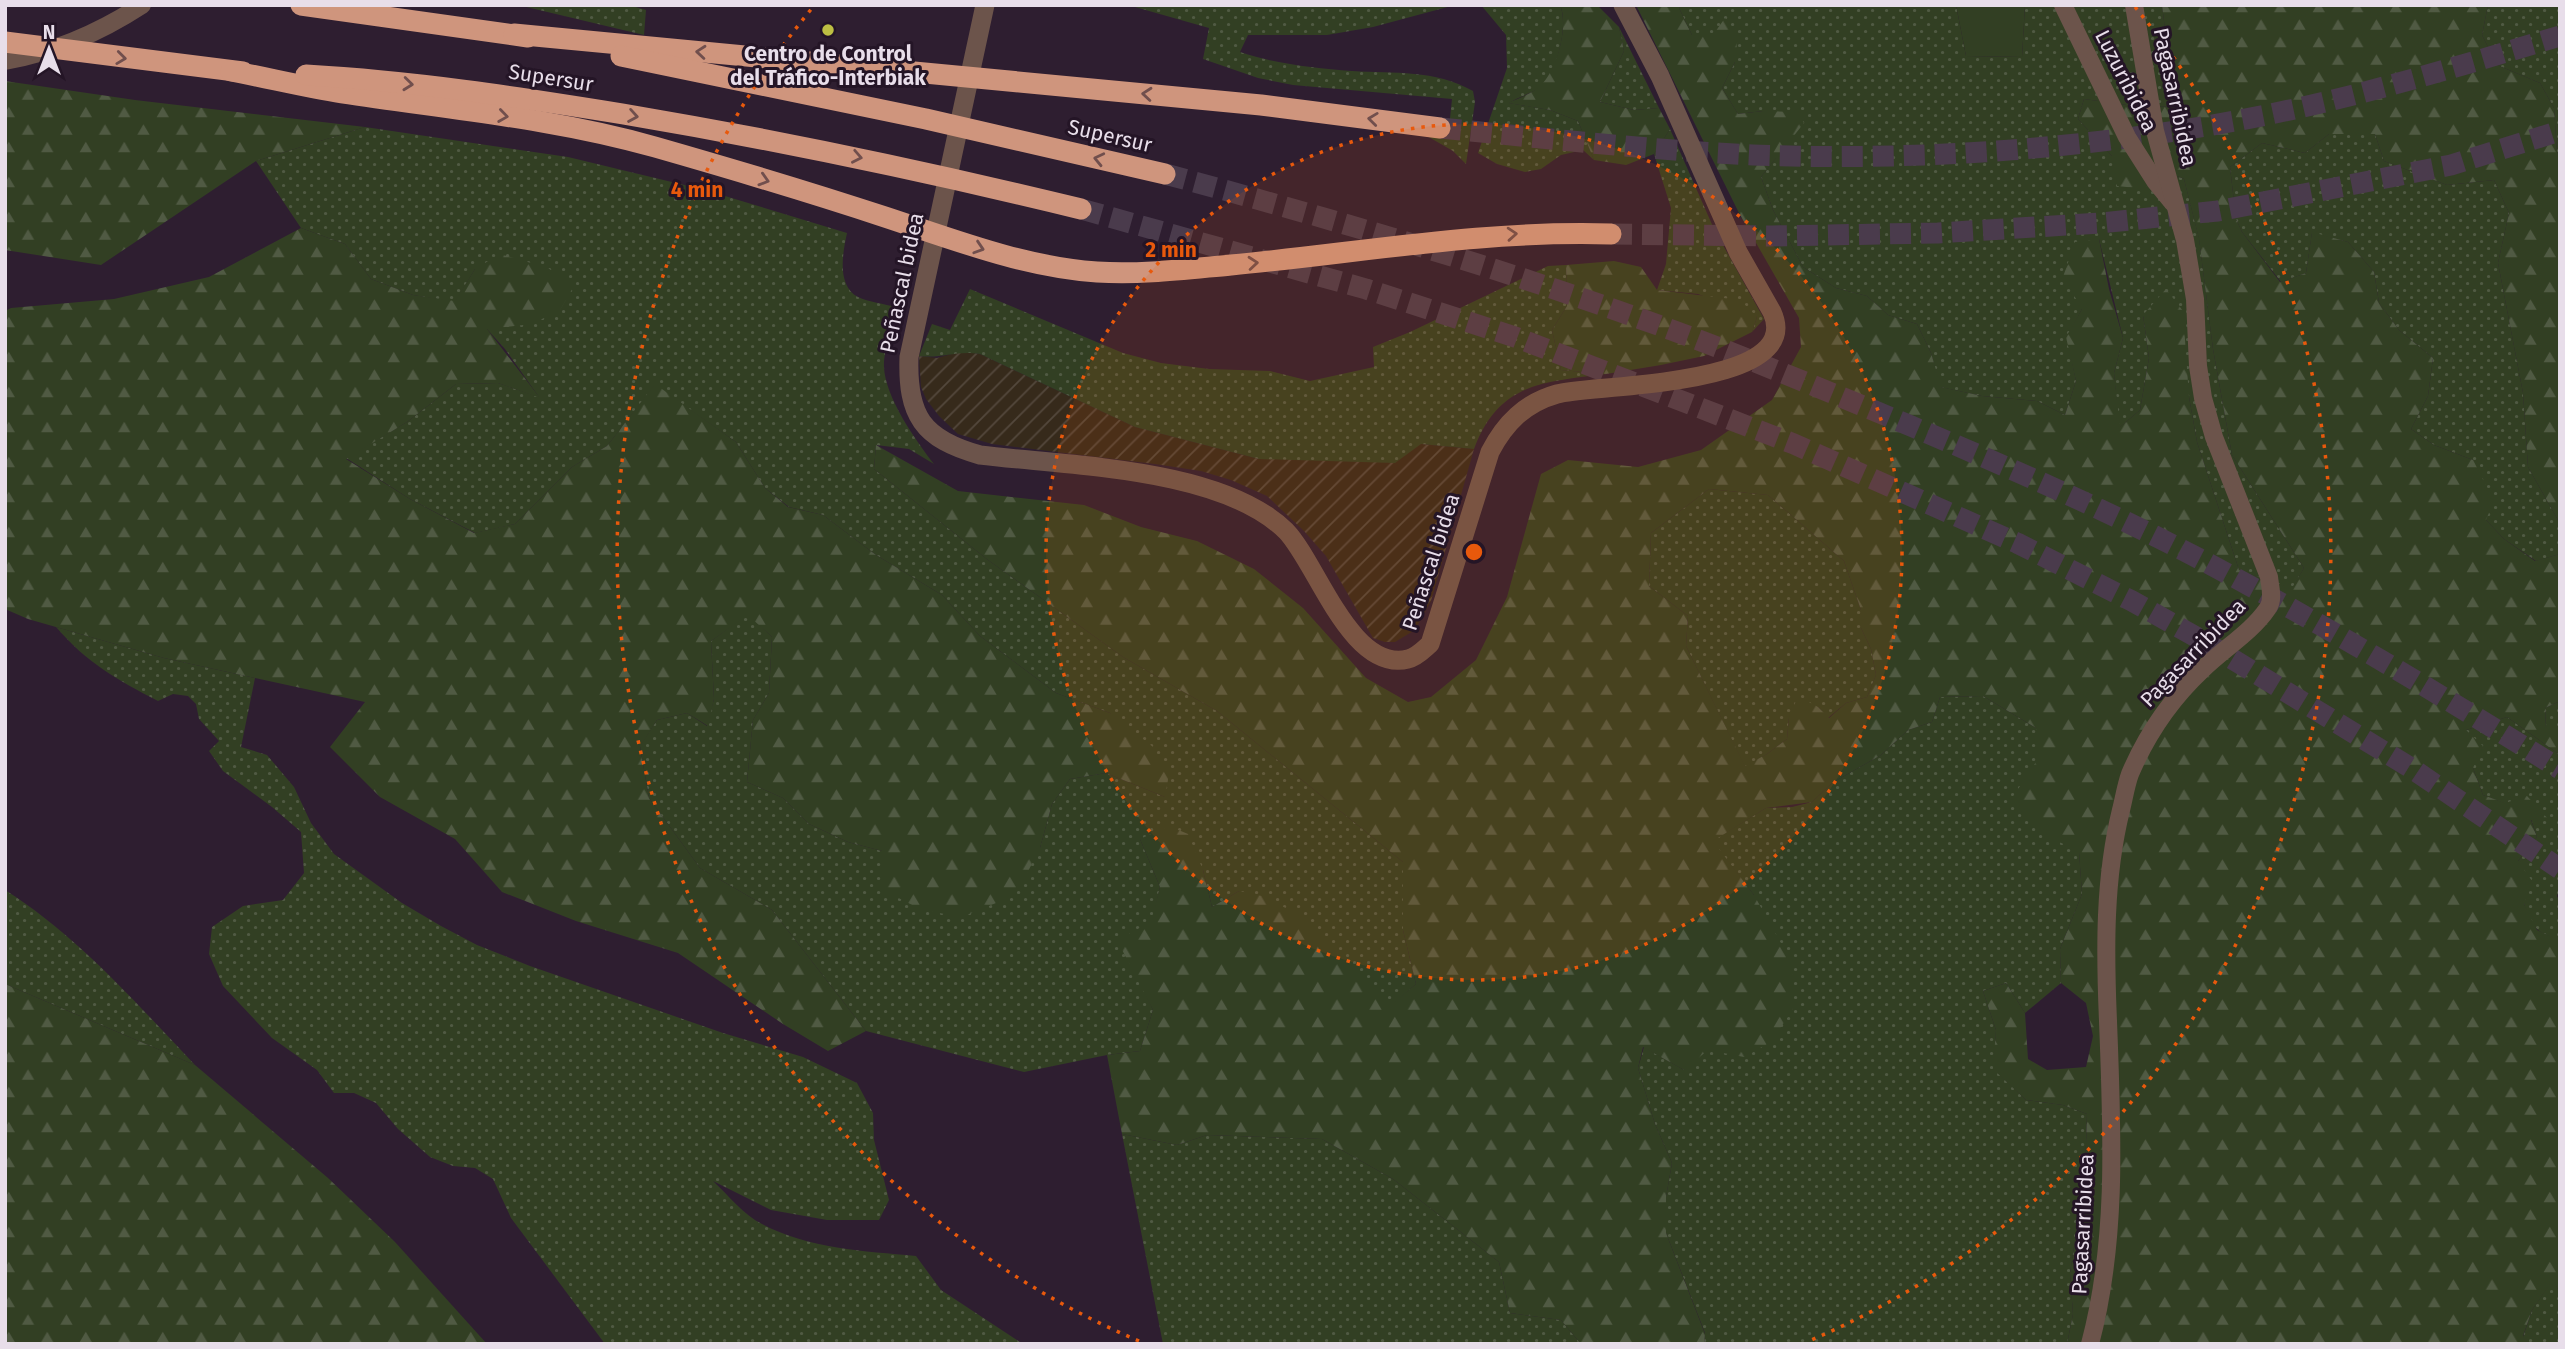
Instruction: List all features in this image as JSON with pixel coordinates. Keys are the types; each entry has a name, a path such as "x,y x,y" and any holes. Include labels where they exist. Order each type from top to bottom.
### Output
{"highway":[{"name":"Supersur","path":"301,5 514,34 926,119 1165,174"},
{"path":"514,34 1247,104 1440,128"},
{"path":"5,42 339,85 524,119 651,146 1029,262 1098,272 1181,269 1322,257 1498,235 1611,234"},
{"name":"Supersur","path":"339,85 502,94 727,132 912,168 1081,209"}],"street":[{"path":"5,61 69,45 108,27 142,5"},
{"name":"Peñascal bidea","path":"985,5 909,356 908,386 913,405 923,424 950,445 980,455 1136,472 1183,481 1240,500 1286,531 1364,646 1381,657 1409,659 1430,644 1490,452 1508,424 1522,411 1559,393 1662,383 1713,372 1747,361 1762,352 1771,343 1776,330 1776,321 1738,252 1660,76 1623,5"},
{"name":"Luzuribidea","path":"2063,5 2127,137 2177,209"},
{"name":"Pagasarribidea","path":"2090,1344 2102,1301 2111,1190 2106,911 2115,835 2129,776 2156,722 2203,669 2249,629 2269,607 2271,600 2269,577 2218,449 2203,398 2198,366 2195,299 2185,240 2155,131 2134,5"}],"shaded area":[{"path":"963,351 980,354 1135,427 1259,459 1421,444 1474,449 1431,601 1415,630 1395,642 1373,638 1326,556 1304,531 1267,496 1231,480 1201,471 1155,464 992,444 958,434 926,399 921,387 919,356 937,358"}],"green space":[{"path":"518,5 629,5 646,10 644,35"},
{"path":"1128,5 1455,5 1373,27 1327,35 1248,35 1240,52 1309,67 1429,76 1473,91 1475,102 1466,164 1453,151 1427,136 1448,138 1452,99 1293,85 1258,78 1203,59 1209,28"},
{"path":"1481,5 1560,5 1562,37 1551,72 1539,88 1509,103 1550,110 1578,121 1594,160 1583,150 1561,155 1541,169 1525,172 1497,164 1478,153 1507,68 1506,35"},
{"path":"1560,5 1597,5 1619,27 1624,51 1600,102 1634,110 1659,108 1670,129 1654,154 1626,165 1594,160 1578,121 1550,110 1508,103 1539,87 1552,68 1562,35"},
{"path":"1636,5 1681,5 1679,8 1692,35 1713,35 1725,18 1738,34 1735,62 1722,88 1738,114 1763,111 1797,112 1804,123 1761,177 1773,210 1803,267 1836,288 1867,296 1888,315 1917,324 1931,353 1941,387 1982,396 2037,401 2065,415 2076,381 2066,337 2082,309 2063,277 2075,242 2099,239 2123,338 2114,373 2120,427 2140,410 2149,358 2143,315 2166,289 2183,311 2189,397 2197,442 2239,570 2292,588 2304,568 2232,455 2213,349 2199,239 2184,179 2154,166 2146,189 2117,186 2112,156 2078,119 2084,99 2127,105 2174,107 2179,85 2166,37 2162,5 2488,5 2482,35 2497,65 2540,83 2554,108 2557,152 2560,157 2560,541 2558,520 2528,467 2523,393 2498,263 2509,213 2494,180 2447,185 2384,161 2375,134 2329,134 2305,153 2262,143 2230,167 2236,219 2242,232 2280,282 2306,273 2312,232 2348,242 2374,272 2379,303 2399,330 2433,358 2428,396 2411,429 2434,445 2473,460 2494,501 2486,520 2504,539 2535,561 2560,554 2560,701 2545,708 2546,728 2560,728 2560,755 2507,717 2466,730 2483,746 2473,768 2483,795 2505,803 2527,796 2549,820 2531,820 2537,837 2518,861 2532,881 2524,904 2537,930 2558,940 2560,944 2560,1293 2553,1280 2532,1310 2523,1336 2529,1344 2067,1344 2073,1314 2070,1273 2085,1174 2087,1114 2063,1105 2026,1100 1993,1069 1996,1030 1983,991 2006,983 2025,1013 2028,1059 2047,1070 2086,1067 2093,1036 2086,1003 2061,983 2060,949 2082,894 2079,852 2040,832 2012,798 2036,762 2036,728 1983,696 1940,697 1932,722 1908,730 1881,755 1832,783 1812,802 1766,808 1713,841 1754,895 1792,963 1793,1009 1771,1042 1744,1057 1708,1050 1684,1070 1643,1047 1638,1068 1655,1124 1672,1163 1666,1197 1666,1233 1705,1334 1704,1344 1581,1344 1561,1320 1510,1313 1499,1262 1393,1179 1322,1139 1207,1135 1177,1145 1122,1134 1107,1055 1140,1051 1153,1010 1117,940 1151,922 1160,887 1140,839 1169,826 1188,834 1203,870 1212,907 1239,891 1262,896 1305,918 1392,1004 1416,984 1403,930 1403,862 1217,711 1123,657 988,560 874,469 876,445 958,491 1084,505 1141,527 1197,541 1254,569 1303,608 1366,678 1408,702 1431,697 1476,660 1507,597 1541,474 1568,460 1638,467 1701,450 1772,400 1801,347 1799,318 1739,213","holes":["1709,489 1768,495 1844,561 1861,610 1861,628 1871,649 1876,675 1867,697 1846,703 1829,718 1818,707 1798,696 1789,717 1787,739 1745,766 1686,646 1688,616 1649,586 1651,533"]},
{"path":"1681,5 1956,5 1966,56 2022,57 2025,5 2162,5 2166,37 2179,85 2174,107 2127,105 2084,99 2078,119 2112,156 2154,166 2184,179 2199,238 2213,349 2232,455 2304,568 2292,589 2239,570 2197,442 2189,397 2143,315 2149,358 2140,410 2119,428 2114,373 2123,338 2099,239 2082,309 2067,337 2076,381 2065,415 2037,401 1982,396 1940,387 1931,353 1917,324 1888,315 1867,296 1836,288 1803,267 1773,210 1761,177 1776,158 1763,111 1738,114 1722,88 1735,62 1713,35 1692,35 1679,8"},
{"path":"1956,5 2025,5 2022,57 1966,56"},
{"path":"2488,5 2560,5 2560,157 2557,152 2554,108 2540,83 2497,65 2482,35"},
{"path":"1619,27 1659,108 1634,110 1600,102 1624,51"},
{"path":"5,81 135,100 365,127 256,161 101,265 5,250"},
{"path":"365,127 568,157 705,190 847,233 843,268 846,285 862,299 896,307 885,354 886,379 903,418 934,464 909,449 876,445 874,469 988,560 1123,657 1217,711 1403,862 1403,930 1416,984 1392,1005 1239,891 1212,907 1203,870 1140,839 1160,887 1139,980 1153,1010 1140,1051 1024,1072 866,1031 772,910 700,868 649,798 640,746 657,720 687,713 707,726 714,699 711,641 748,614 772,637 769,693 753,720 747,782 783,798 809,824 848,842 882,851 1040,848 1052,804 1070,779 1106,773 1165,797 1110,713 1056,693 980,636 942,595 876,555 823,515 789,507 765,488 736,442 655,385 607,446 572,467 515,524 475,533 410,499 346,458 407,422 456,384 498,383 539,397 505,349 486,328 475,269 455,302 413,295 371,279 345,244 301,228 256,161"},
{"path":"1670,129 1714,229 1764,319 1752,332 1757,317 1698,294 1657,290 1666,264 1671,208 1654,154"},
{"path":"2329,134 2375,134 2384,161 2447,185 2494,180 2509,213 2498,263 2523,393 2528,467 2558,520 2560,554 2536,561 2504,539 2486,520 2473,460 2434,445 2411,429 2428,396 2433,358 2399,330 2379,303 2374,272 2348,242 2312,233 2306,273 2281,282 2242,232 2236,219 2230,167 2262,143 2305,153"},
{"path":"301,228 345,244 371,279 413,295 455,301 475,269 500,254 548,268 574,286 560,310 532,324 487,329 540,398 498,383 456,384 407,422 346,459 410,499 474,533 515,524 572,467 607,446 655,384 736,442 765,488 788,507 823,515 876,555 942,595 980,636 1056,693 1110,713 1153,747 1169,774 1165,797 1106,773 1070,779 1052,804 1040,848 1021,885 996,903 962,917 922,910 883,890 882,851 848,842 809,824 783,798 747,782 753,720 769,693 772,637 748,615 711,641 714,699 708,726 687,713 657,720 640,747 649,798 700,868 772,910 866,1031 828,1051 678,953 576,921 502,892 455,839 380,797 330,747 365,702 164,658 28,619 5,609 5,311 11,308 114,299 209,277"},
{"path":"1614,261 1641,267 1657,290 1740,300 1757,317 1752,332 1704,356 1661,365 1606,374 1561,370 1552,330 1567,306 1566,265"},
{"path":"1566,265 1567,306 1552,330 1561,370 1606,374 1544,384 1526,389 1510,398 1496,410 1484,427 1474,449 1421,444 1395,463 1259,459 1135,427 980,354 919,356 932,324 950,330 970,289 1123,353 1161,363 1209,369 1270,371 1310,381 1374,367 1373,347 1548,266"},
{"path":"1709,489 1768,495 1844,561 1861,610 1861,628 1871,649 1876,675 1867,697 1846,703 1828,718 1818,707 1789,717 1787,739 1745,767 1686,646 1688,616 1649,586 1651,533"},
{"path":"56,627 164,658 255,678 241,747 267,755 294,787 311,823 334,854 402,903 441,926 477,945 530,966 723,1033 803,1057 857,1083 873,1113 874,1140 889,1200 879,1220 827,1220 771,1210 713,1181 749,1215 780,1232 818,1244 916,1256 941,1290 1023,1344 605,1344 511,1218 493,1179 475,1168 453,1166 430,1157 398,1129 376,1103 354,1093 334,1093 317,1070 272,1038 223,986 209,954 212,927 243,906 283,900 304,873 301,832 223,771 209,751 219,741 199,719 196,704 188,696 173,694 158,701 116,678 91,660"},
{"path":"1983,696 2036,728 2040,831 2079,851 2082,894 2060,949 2061,983 2025,1013 2006,983 1983,991 1996,1030 1994,1069 2026,1100 2063,1105 2087,1114 2085,1174 2070,1273 2073,1314 2067,1344 1704,1344 1705,1333 1666,1233 1666,1197 1672,1163 1655,1124 1638,1068 1644,1047 1684,1070 1754,895 1712,841 1766,808 1792,807 1812,802 1832,783 1881,755 1908,730 1932,722 1940,697"},
{"path":"2560,701 2560,728 2546,729 2545,708"},
{"path":"2507,717 2560,755 2560,889 2557,896 2560,902 2560,944 2531,921 2522,896 2518,861 2537,837 2531,819 2548,820 2483,795 2473,768 2466,730"},
{"path":"5,890 32,908 82,949 195,1065 5,984"},
{"path":"5,984 195,1065 328,1178 395,1242 487,1344 5,1344"},
{"path":"1122,1134 1177,1145 1207,1135 1322,1139 1393,1179 1499,1262 1510,1313 1561,1320 1581,1344 1163,1344"},
{"path":"2553,1279 2560,1293 2560,1344 2529,1344 2523,1337 2532,1310"}],"tunnel":[{"path":"1440,128 1635,147 1753,155 1874,156 1995,151 2116,139 2276,113 2399,83 2560,36"},
{"path":"1611,234 1771,236 1938,233 2100,223 2218,211 2451,165 2560,131"},
{"path":"1165,174 1404,242 1582,298 1743,357 1911,426 2095,507 2207,563 2360,648 2560,769"},
{"path":"1081,209 1366,289 1515,337 1794,444 2017,543 2198,638 2411,768 2560,869"}],"place":[{"name":"Centro de Control del Tráfico-Interbiak","path":"828,30"}]}
